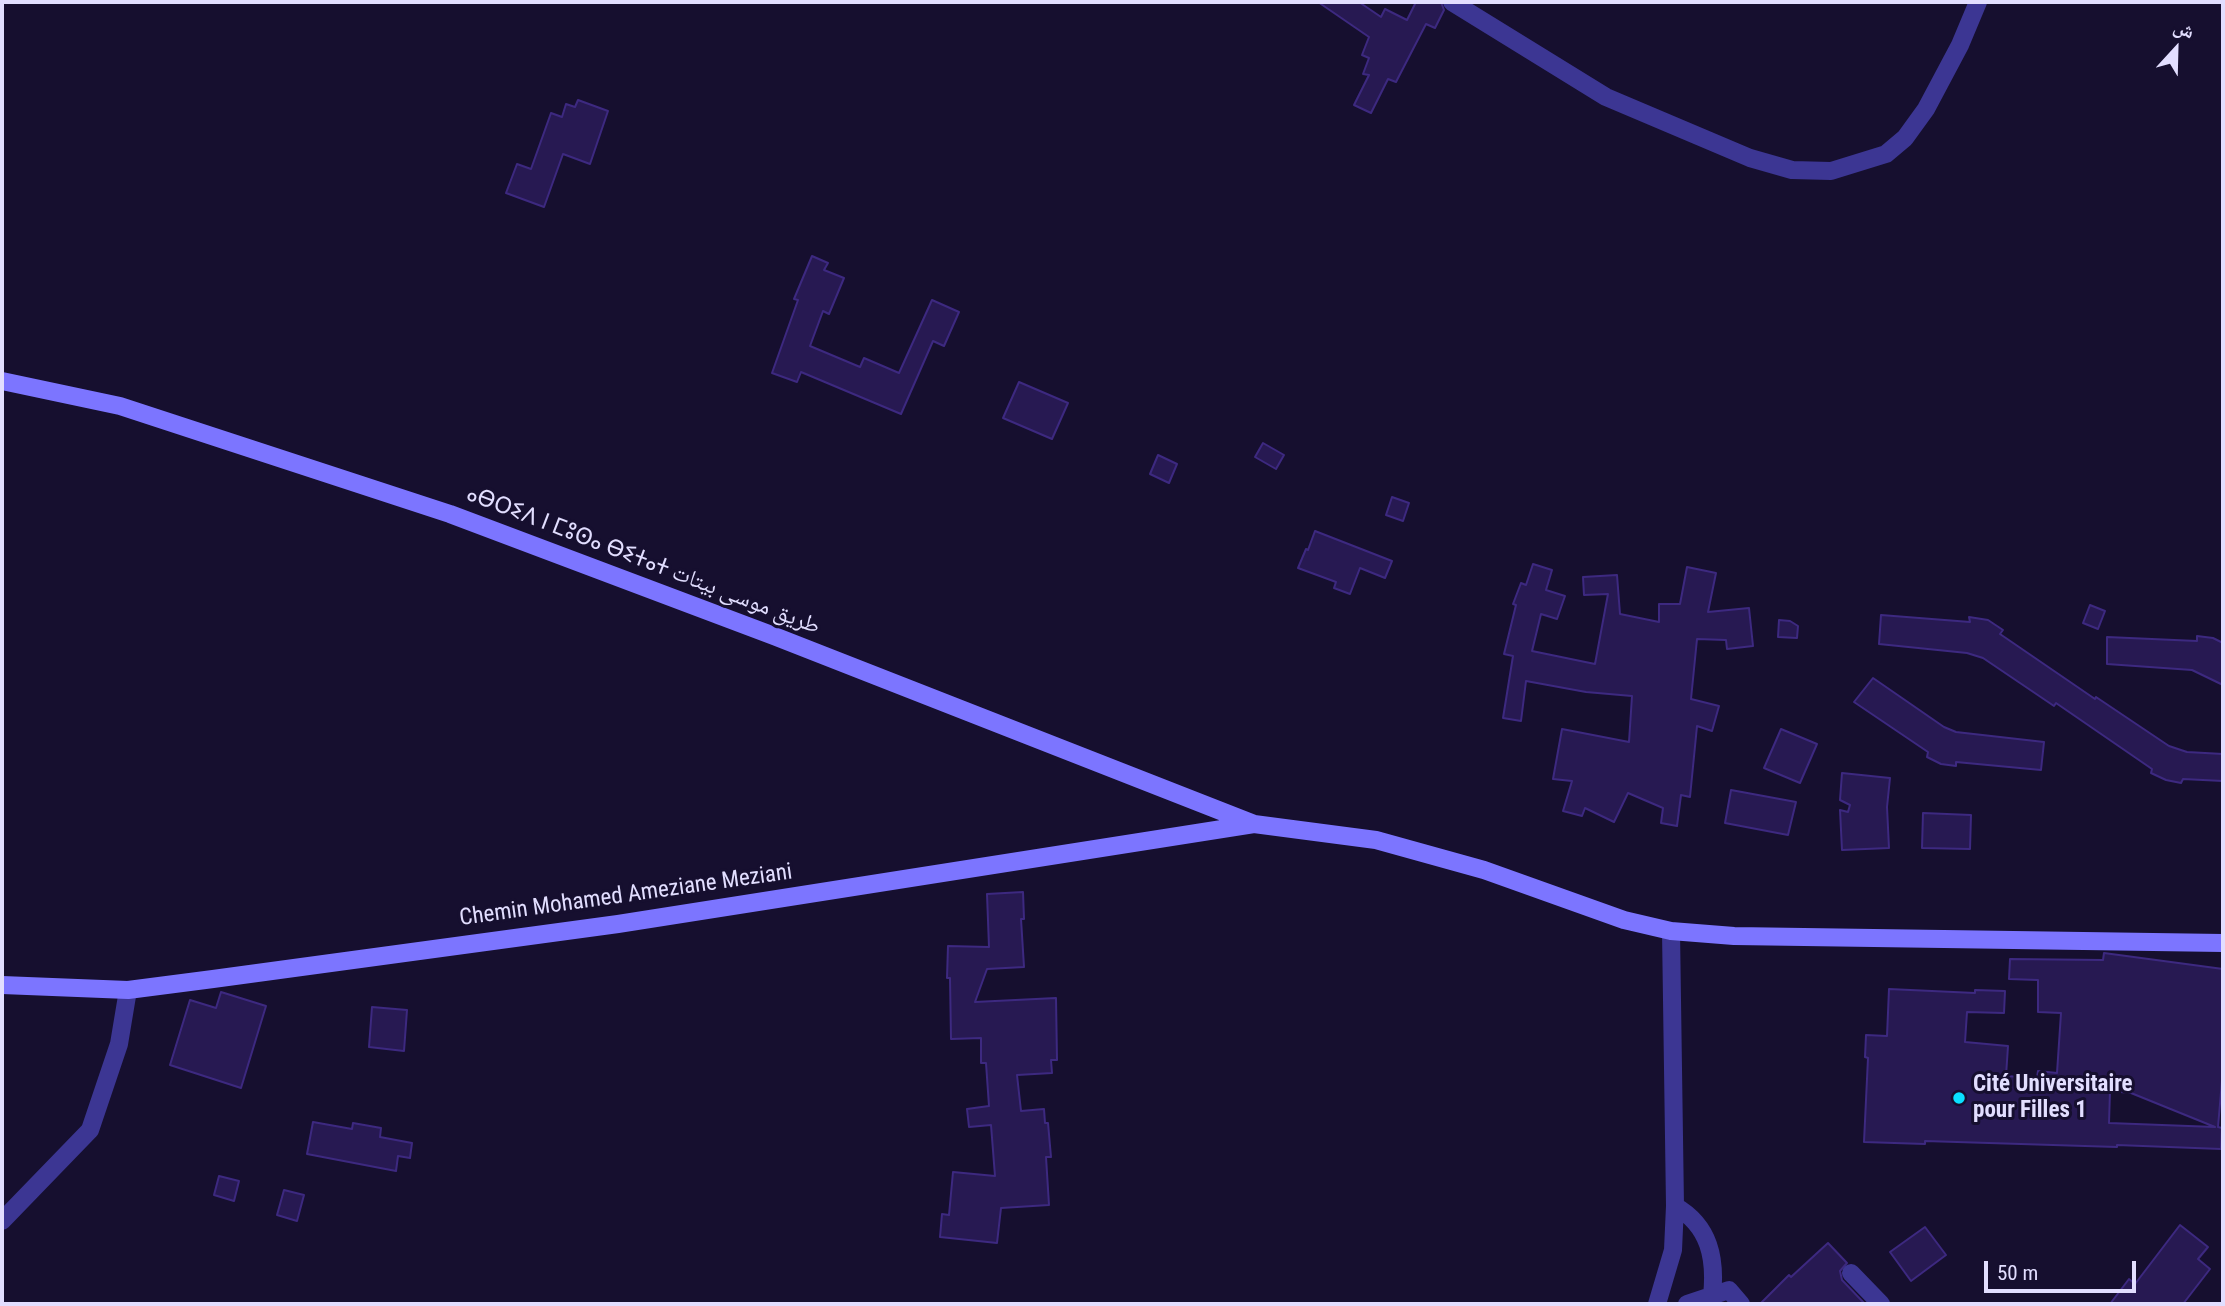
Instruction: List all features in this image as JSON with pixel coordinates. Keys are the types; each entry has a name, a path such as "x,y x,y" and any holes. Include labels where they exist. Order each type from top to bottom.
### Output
{"main road":[{"name":"ⴰⴱⵔⵉⴷ ⵏ ⵎⵓⵙⴰ ⴱⵉⵜⴰⵜ طريق موسى بيتات","path":"2,381 120,405 450,514 774,636 1254,824"},
{"path":"1254,824 1376,840 1484,870 1624,920 1671,931 1734,936 2223,943"},
{"name":"Chemin Mohamed Ameziane Meziani","path":"2,985 128,990 618,924 1254,824"}],"street":[{"path":"1452,2 1606,97 1750,158 1792,170 1831,171 1886,154 1905,138 1932,99 1960,46 1978,2"},
{"path":"1657,1304 1673,1250 1675,1206 1671,931"},
{"path":"2,1221 90,1130 119,1044 128,990"},
{"path":"1675,1206 1692,1218 1707,1238 1713,1264 1712,1296"},
{"path":"1851,1273 1881,1304"},
{"path":"1688,1304 1729,1290 1741,1304"}],"building":[{"path":"1318,2 1359,2 1381,17 1385,9 1407,20 1416,2 1441,2 1444,10 1435,28 1426,24 1396,82 1388,79 1371,113 1354,105 1369,75 1363,74 1369,58 1362,55 1369,37"},
{"path":"578,100 608,111 590,164 563,154 544,207 506,193 517,164 531,169 551,113 562,117 566,104 575,107"},
{"path":"812,256 828,263 824,270 844,278 829,314 823,311 810,346 860,367 864,358 899,373 932,300 959,312 944,346 933,341 901,414 801,372 797,382 772,373 798,300 794,299"},
{"path":"1019,382 1068,403 1052,439 1003,418"},
{"path":"1263,443 1284,455 1276,469 1255,457"},
{"path":"1158,455 1177,464 1169,483 1150,474"},
{"path":"1392,497 1409,503 1403,521 1386,515"},
{"path":"1315,531 1392,561 1385,578 1360,568 1350,594 1334,588 1336,582 1298,568"},
{"path":"1533,564 1552,570 1546,590 1565,596 1557,619 1541,614 1532,651 1595,664 1608,594 1584,595 1583,577 1617,575 1620,614 1659,622 1659,604 1680,604 1687,567 1716,573 1708,612 1749,608 1753,646 1727,649 1726,640 1697,639 1691,699 1719,706 1712,731 1697,726 1690,797 1681,795 1677,826 1661,823 1663,808 1628,793 1614,822 1585,808 1582,816 1563,811 1572,781 1553,779 1562,729 1629,742 1632,696 1586,692 1526,681 1521,721 1503,718 1513,656 1504,654 1516,605 1513,604 1521,583 1526,585"},
{"path":"2090,605 2105,611 2098,629 2083,623"},
{"path":"1881,615 1970,622 1969,617 1988,620 2003,630 2000,634 2169,746 2187,752 2223,754 2223,781 2183,779 2181,783 2151,773 2152,769 2056,703 2054,706 1983,658 1967,653 1879,644"},
{"path":"1779,620 1790,621 1798,626 1797,638 1778,637"},
{"path":"2197,636 2213,638 2223,643 2223,685 2192,670 2107,664 2107,637 2197,641"},
{"path":"1873,678 1944,727 1956,732 2044,742 2041,770 1956,762 1956,766 1941,764 1927,757 1928,752 1854,702"},
{"path":"1781,729 1817,744 1800,783 1764,768"},
{"path":"1842,773 1890,778 1887,807 1889,848 1842,850 1840,810 1848,812 1850,805 1840,800"},
{"path":"1731,790 1796,802 1788,835 1725,823"},
{"path":"1923,813 1971,815 1970,849 1922,848"},
{"path":"1023,892 1024,919 1021,919 1024,967 987,969 975,1002 1056,998 1057,1060 1051,1060 1052,1073 1017,1075 1021,1111 1044,1109 1045,1123 1048,1123 1051,1157 1046,1157 1049,1205 1001,1208 997,1243 940,1237 942,1214 949,1215 953,1172 995,1176 991,1125 969,1127 967,1109 989,1106 986,1063 981,1063 981,1038 951,1039 948,946 989,947 987,894"},
{"path":"2104,953 2223,969 2223,1069 2218,1127 2222,1128 2221,1149 1925,1141 1925,1144 1864,1142 1868,1058 1865,1057 1866,1035 1887,1036 1889,989 1975,993 1975,990 2005,991 2004,1013 1967,1012 1965,1042 2008,1046 2006,1076 2037,1078 2038,1071 2057,1073 2061,1013 2038,1012 2038,980 2009,979 2010,959 2103,960","holes":["2110,1091 2131,1093 2215,1127 2109,1123"]},
{"path":"221,992 266,1006 241,1088 170,1065 190,1000 216,1008"},
{"path":"372,1007 407,1010 404,1051 369,1047"},
{"path":"313,1122 352,1129 353,1123 381,1128 380,1137 412,1143 410,1158 398,1156 396,1171 307,1154"},
{"path":"219,1176 239,1181 234,1201 214,1195"},
{"path":"284,1190 304,1195 297,1221 277,1215"},
{"path":"2180,1225 2208,1247 2198,1259 2210,1269 2183,1304 2110,1304 2129,1279 2135,1284"},
{"path":"1925,1227 1946,1255 1911,1281 1890,1252"},
{"path":"1828,1243 1847,1263 1840,1271 1842,1280 1865,1304 1760,1304 1789,1275 1791,1277"}],"place":[{"name":"Cité Universitaire pour Filles 1","path":"1959,1098"}]}
